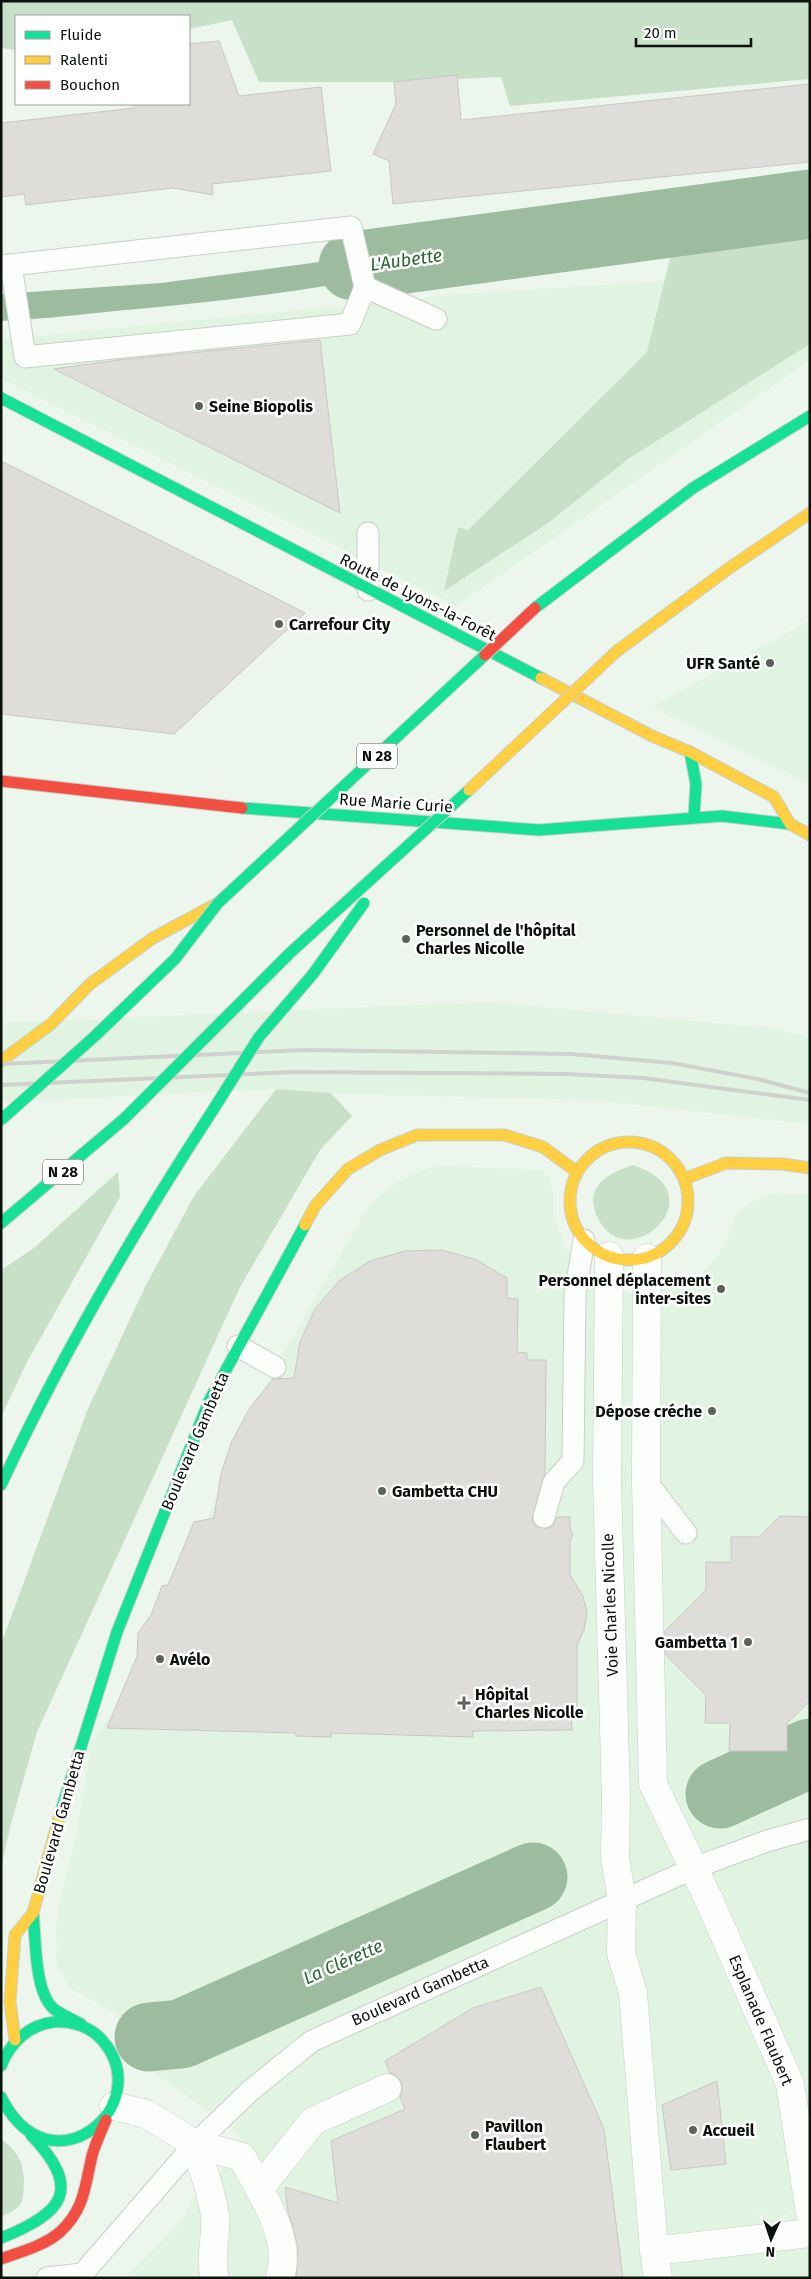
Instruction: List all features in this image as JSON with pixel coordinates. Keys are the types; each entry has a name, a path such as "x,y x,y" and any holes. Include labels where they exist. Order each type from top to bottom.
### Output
{"main road":[{"name":"Route de Lyons-la-Forêt","path":"1,398 368,590 635,727 690,752 774,797 790,824"},
{"name":"N 28","path":"1,1120 95,1036 175,959 218,903 535,608 694,488 810,416"},
{"name":"N 28","path":"1,1223 124,1119 290,953 396,859 617,651 728,569 810,513"},
{"path":"690,752 695,769 697,789 694,817"},
{"name":"Rue Marie Curie","path":"1,782 200,805 539,830 722,816 790,824"},
{"path":"790,824 810,835"},
{"path":"1,1485 72,1340 150,1205 259,1037 313,974 396,859"},
{"path":"1,1061 50,1024 90,984 153,938 218,903"},
{"name":"Boulevard Gambetta","path":"110,2113 119,2088 118,2071 110,2050 100,2038 86,2027 53,2008 46,1996 40,1983 37,1965 38,1947 33,1913 62,1806 117,1632 209,1401 315,1206 348,1169 380,1150 417,1135 505,1135 543,1147 577,1172"},
{"path":"623,1141 642,1143 660,1150 675,1163 684,1179 688,1198 686,1218 678,1235 664,1249 647,1258 628,1260 609,1256 595,1250 584,1240 574,1224 570,1207 570,1189 577,1172 589,1157 605,1146 623,1141"},
{"path":"684,1179 726,1163 782,1164 810,1168"},
{"name":"Boulevard Gambetta","path":"6,2053 15,1935 33,1913"},
{"path":"6,2053 27,2031 49,2022 66,2022 86,2027"},
{"path":"1,2238 40,2221 52,2212 61,2195 57,2167 50,2152 4,2107"},
{"path":"31,2135 52,2141 70,2141 91,2133 110,2113"},
{"path":"1,2259 34,2247 59,2233 74,2217 88,2183 92,2155 110,2113"}],"street":[{"name":"Voie Charles Nicolle","path":"609,1256 606,1480 616,1784 615,1858 622,1900 621,1952 632,1993 656,2265"},
{"path":"647,1258 646,1481 654,1784 694,1868"},
{"path":"606,1480 646,1481"},
{"path":"616,1784 654,1784"},
{"name":"Esplanade Flaubert","path":"694,1868 800,2079 809,2215"},
{"path":"258,2189 312,2121 387,2088"},
{"path":"110,2113 146,2114 196,2144 242,2157 268,2205 278,2230 282,2252 280,2278"},
{"path":"196,2144 212,2197 215,2218 212,2245 214,2278"},
{"path":"656,2265 809,2215"}],"lane":[{"path":"351,227 365,287 350,324 25,357 8,267 351,227"},
{"path":"365,287 436,319"},
{"path":"368,533 368,590"},
{"path":"544,1517 554,1482 573,1461 574,1295 584,1240"},
{"path":"238,1346 275,1367"},
{"path":"646,1481 686,1533"},
{"name":"Boulevard Gambetta","path":"80,2276 196,2144 251,2090 312,2040 694,1868 767,1841 810,1829"},
{"path":"47,2278 80,2276"}],"shaded area":[{"path":"1,1 810,1 810,79 510,106 501,77 393,82 259,82 232,20 190,29 190,15 15,15 15,50 1,48"},
{"path":"810,212 810,344 628,459 548,523 444,591 458,527 468,530 647,352 677,230"},
{"path":"810,272 810,360 456,606 1,379 1,340 460,294"},
{"name":"UFR Santé","path":"810,620 810,784 652,707"},
{"path":"489,1002 778,1029 810,1038 810,1124 593,1100 318,1093 276,1089 1,1102 1,1023"},
{"path":"276,1089 331,1093 352,1116 320,1150 240,1287 37,1732 10,1827 1,1868 1,1644 87,1411 146,1285 194,1196"},
{"path":"633,1165 658,1178 668,1193 668,1209 660,1224 646,1235 630,1239 614,1236 600,1222 593,1200 595,1192 605,1178"},
{"name":"Hôpital Charles Nicolle","path":"440,1166 542,1170 549,1178 553,1189 553,1214 565,1247 591,1277 628,1293 644,1293 684,1285 701,1274 722,1250 735,1219 742,1208 757,1199 774,1193 810,1195 810,2278 126,2278 185,2216 195,2193 219,2171 249,2151 236,2132 155,2073 140,2039 129,2021 70,1988 57,1966 56,1929 61,1897 75,1840 91,1745 145,1661 269,1378 367,1209 382,1193 398,1182 419,1171"},
{"path":"118,1172 120,1197 27,1362 1,1417 1,1270 34,1248"},
{"path":"1,2139 12,2148 19,2158 23,2169 24,2183 21,2203 1,2217"}],"water":[{"path":"447,245 448,263 371,278 215,301 1,321 1,294 161,283"}],"building":[{"path":"219,41 239,96 321,87 331,171 212,184 213,195 173,188 26,205 24,194 1,197 1,123 134,108 134,105 190,105 190,44"},
{"path":"457,75 461,120 810,84 810,162 393,204 389,161 373,154 396,104 394,82"},
{"path":"320,340 340,513 54,369 118,360"},
{"path":"1,461 305,613 174,734 1,714"},
{"name":"Gambetta CHU","path":"442,1250 477,1260 507,1278 507,1298 518,1299 517,1352 527,1353 527,1360 546,1360 545,1473 532,1520 535,1526 547,1529 553,1526 557,1517 570,1517 570,1529 573,1535 570,1541 570,1575 583,1596 587,1613 584,1630 577,1645 577,1712 571,1712 572,1730 473,1731 473,1737 331,1733 331,1737 296,1736 296,1733 107,1728 137,1656 138,1633 151,1615 162,1586 168,1585 194,1522 214,1518 221,1474 232,1441 249,1409 273,1379 294,1378 300,1342 315,1309 339,1281 370,1261 405,1251"},
{"name":"Gambetta 1","path":"780,1516 810,1517 810,1701 787,1723 787,1751 729,1751 730,1723 705,1723 706,1695 666,1655 665,1631 706,1590 706,1562 731,1562 731,1537 759,1537"},
{"name":"Pavillon Flaubert","path":"541,1987 604,2129 623,2278 296,2278 298,2246 288,2211 285,2187 338,2203 331,2141 405,2109 400,2097 402,2090 401,2082 397,2076 390,2073 385,2061 473,2008"},
{"name":"Accueil","path":"717,2081 726,2164 671,2170 662,2105"}],"waterway":[{"name":"L'Aubette","path":"353,266 810,204"},
{"name":"La Clérette","path":"720,1794 810,1753"},
{"name":"La Clérette","path":"149,2037 181,2034 533,1877"}],"railway":[{"path":"1,1064 304,1050 571,1054 672,1063 758,1079 810,1093"},
{"path":"1,1085 293,1072 566,1074 643,1078 810,1100"}],"traffic: fast":[{"path":"1,398 541,678"},
{"path":"535,608 693,488 810,416"},
{"path":"1,1120 95,1036 175,959 218,903 485,655"},
{"path":"690,752 696,784 694,817"},
{"path":"124,1119 290,953 469,790"},
{"path":"242,808 539,830 722,816 790,824"},
{"path":"213,1110 259,1037 313,974 364,903"},
{"path":"1,1485 24,1436 100,1294 155,1201 213,1110"},
{"path":"1,1223 124,1119"},
{"path":"60,1814 117,1632 209,1401 305,1225"},
{"path":"33,1913 39,1978 47,2001 54,2009 81,2024"},
{"path":"1,2066 9,2050 28,2031 54,2022 73,2023 92,2031 102,2040 116,2065 117,2090 108,2113 91,2130 70,2140 45,2139 22,2126 1,2097"},
{"path":"1,2238 23,2229 40,2219 52,2209 59,2197 61,2185 57,2170 47,2154 31,2135"}],"traffic: slow":[{"path":"617,651 728,569 810,513"},
{"path":"469,790 617,651"},
{"path":"541,678 652,736 690,752 774,797 790,824 810,835"},
{"path":"1,1061 51,1024 90,984 153,938 218,903"},
{"path":"305,1225 315,1206 348,1169 380,1150 417,1135 505,1135 543,1147 577,1172"},
{"path":"629,1142 652,1146 671,1159 684,1178 688,1201 684,1224 671,1243 652,1256 629,1260 606,1256 587,1243 574,1224 570,1201 574,1178 587,1159 606,1146 629,1142"},
{"path":"684,1179 726,1163 782,1164 810,1168"},
{"path":"15,2040 10,2002 15,1935 33,1913 60,1814"}],"traffic: jam":[{"path":"485,655 535,608"},
{"path":"1,781 242,808"},
{"path":"1,2259 32,2248 54,2237 75,2214 83,2196 96,2142 106,2120"}],"place":[{"name":"Seine Biopolis","path":"199,406"},
{"name":"Carrefour City","path":"279,624"},
{"name":"UFR Santé","path":"770,663"},
{"name":"Personnel de l'hôpital Charles Nicolle","path":"406,939"},
{"name":"Personnel déplacement inter-sites","path":"721,1289"},
{"name":"Dépose créche","path":"712,1411"},
{"name":"Gambetta CHU","path":"382,1491"},
{"name":"Gambetta 1","path":"748,1642"},
{"name":"Avélo","path":"160,1659"},
{"name":"Hôpital Charles Nicolle","path":"464,1703"},
{"name":"Accueil","path":"693,2130"},
{"name":"Pavillon Flaubert","path":"475,2135"}]}
